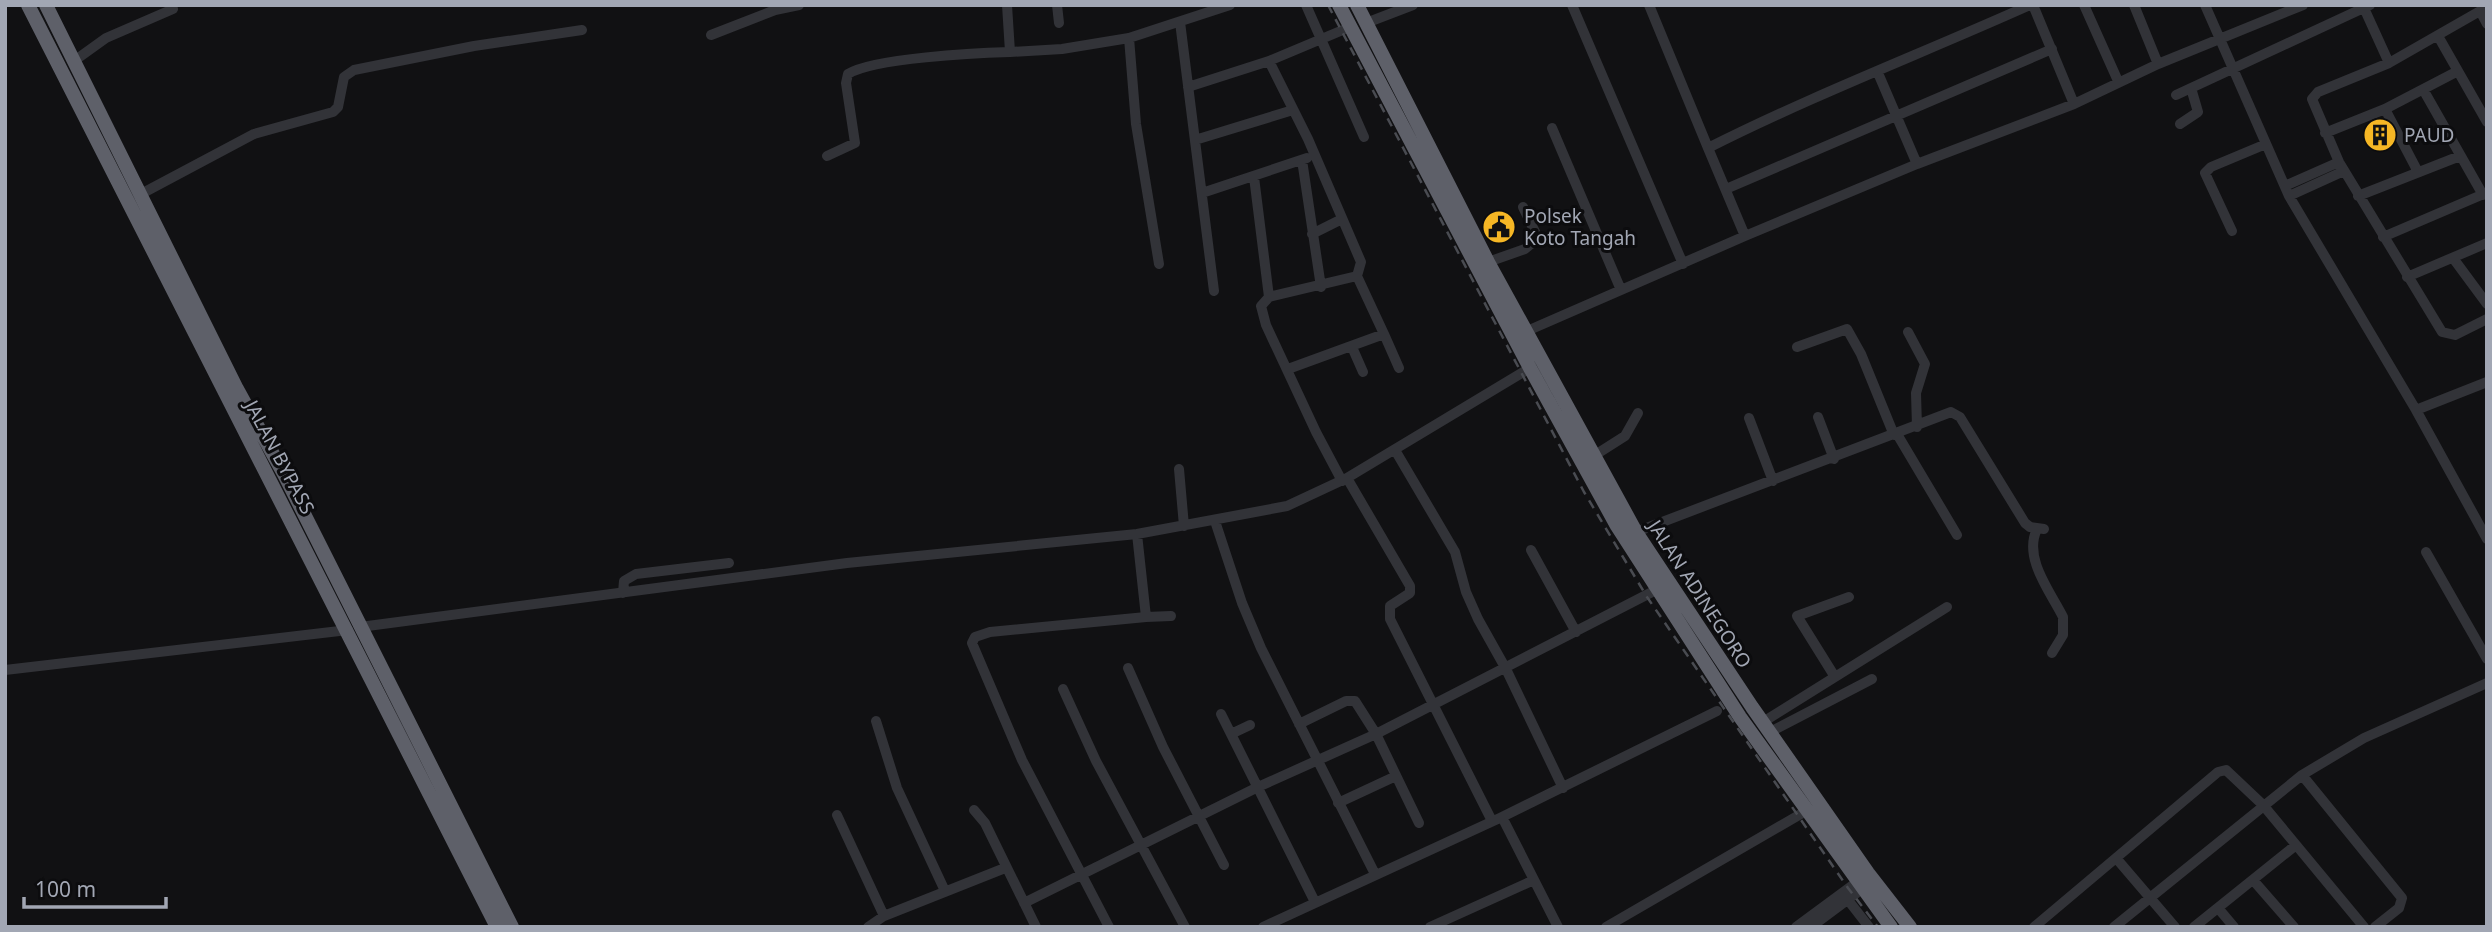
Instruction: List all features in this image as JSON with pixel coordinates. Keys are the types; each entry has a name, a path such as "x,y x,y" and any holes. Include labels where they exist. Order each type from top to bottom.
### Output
{"highway":[{"name":"JALAN BYPASS","path":"28,5 180,287 354,629 512,927"},
{"name":"JALAN BYPASS","path":"46,5 141,194 180,287"},
{"path":"1339,5 1616,526 1740,717 1891,927"},
{"name":"JALAN ADINEGORO","path":"1357,5 1592,457 1636,532 1736,684 1868,873 1910,927"},
{"name":"JALAN BYPASS","path":"354,629 497,927"},
{"path":"1723,691 1729,692 1736,684"},
{"path":"1740,717 1743,709 1752,706"}],"street":[{"path":"711,34 775,10 799,5"},
{"path":"1007,5 1010,52"},
{"path":"1057,5 1059,23"},
{"path":"827,156 855,143 846,77 853,71 961,54 1062,49 1129,38 1230,5"},
{"path":"1306,5 1364,137"},
{"path":"1366,23 1413,5"},
{"path":"1572,5 1683,264"},
{"path":"1649,5 1745,236"},
{"path":"1708,148 1787,109 1878,73 2032,5 2074,104"},
{"path":"2084,5 2118,81"},
{"path":"2133,5 2158,64"},
{"path":"2205,5 2217,38 2287,191 2416,410 2487,538"},
{"path":"1527,331 1745,236 1917,164 2074,104 2118,81 2217,38 2303,5"},
{"path":"2176,95 2367,7 2389,63"},
{"path":"75,61 106,38 173,9"},
{"path":"2487,24 2483,9 2389,63 2312,97 2325,133 2358,196 2446,335 2455,335 2487,318"},
{"path":"1180,22 1214,291"},
{"path":"1188,87 1269,61 1350,27"},
{"path":"141,194 254,134 333,112 338,107 344,77 354,70 582,30"},
{"path":"2438,36 2487,122"},
{"path":"1129,38 1136,124 1159,264"},
{"path":"1726,189 2052,49"},
{"path":"1269,61 1361,262 1357,276 1399,368"},
{"path":"2325,133 2424,90 2458,71"},
{"path":"1878,73 1917,164"},
{"path":"2180,124 2198,112 2191,88"},
{"path":"2383,237 2485,194 2460,156 2424,90"},
{"path":"2385,108 2418,172"},
{"path":"1195,140 1293,110"},
{"path":"1552,128 1621,290"},
{"path":"2232,231 2205,173 2211,167 2266,144"},
{"path":"1202,192 1314,155"},
{"path":"2358,196 2460,156"},
{"path":"1302,160 1321,287"},
{"path":"2287,191 2342,167"},
{"path":"1254,177 1269,297"},
{"path":"1489,262 1525,249 1536,240 1536,234 1523,207"},
{"path":"1312,234 1342,219"},
{"path":"2407,277 2487,243"},
{"path":"2453,258 2485,298"},
{"path":"1357,276 1321,287 1269,297 1262,303 1262,311 1344,479 1410,586 1410,593 1390,606 1389,615 1497,819 1534,880 1558,927"},
{"path":"1797,347 1847,329 1861,354 1896,435 1957,535"},
{"path":"1908,332 1925,364 1916,393 1917,426"},
{"path":"1288,369 1384,334"},
{"path":"1352,346 1363,372"},
{"path":"5,670 354,629 847,563 1137,534 1215,521 1287,506 1344,479 1530,368"},
{"path":"2416,410 2487,382"},
{"path":"1592,457 1625,436 1638,413"},
{"path":"1636,532 1834,459 1948,413 1960,417 2025,523 2041,529 2032,541 2033,554 2063,617 2064,627 2052,653"},
{"path":"1818,417 1834,459"},
{"path":"1749,418 1773,481"},
{"path":"1395,450 1455,552 1466,592 1563,788"},
{"path":"1179,469 1184,526"},
{"path":"1215,521 1247,616 1298,724 1375,874"},
{"path":"1137,534 1146,617"},
{"path":"1531,550 1576,632"},
{"path":"2426,552 2487,659"},
{"path":"623,593 624,581 636,574 729,563"},
{"path":"1024,903 1258,787 1377,734 1656,590"},
{"path":"1835,677 1797,615 1849,597"},
{"path":"1766,727 1835,677 1947,607"},
{"path":"1109,927 1000,712 974,653 973,640 980,634 1002,630 1171,616"},
{"path":"1128,668 1163,747 1224,865"},
{"path":"1766,727 1872,679"},
{"path":"2114,927 2302,775 2364,738 2487,683"},
{"path":"1063,689 1140,844 1185,927"},
{"path":"1298,724 1351,700 1363,710 1377,734 1419,823"},
{"path":"1263,927 1563,788 1606,763 1717,710"},
{"path":"1221,715 1315,902"},
{"path":"876,721 897,788 945,891"},
{"path":"1231,734 1250,725"},
{"path":"2034,927 2222,771 2230,771 2263,805 2364,927"},
{"path":"2302,775 2402,898 2399,908 2375,927"},
{"path":"1339,803 1396,776"},
{"path":"974,810 985,823 1036,927"},
{"path":"1606,927 1806,811"},
{"path":"837,815 884,916"},
{"path":"2194,927 2296,845"},
{"path":"2116,858 2175,927"},
{"path":"868,927 884,916 1005,868"},
{"path":"1430,927 1534,880"},
{"path":"2253,880 2294,927"},
{"path":"1796,927 1848,900 1860,886"},
{"path":"1811,927 1830,908 1860,886"},
{"path":"1848,900 1869,927"},
{"path":"2218,908 2234,927"}],"railway":[{"path":"1328,5 1584,492 1647,597 1848,888 1878,927"}],"place":[{"name":"PAUD","path":"2380,135"},
{"name":"Polsek Koto Tangah","path":"1499,227"}]}
